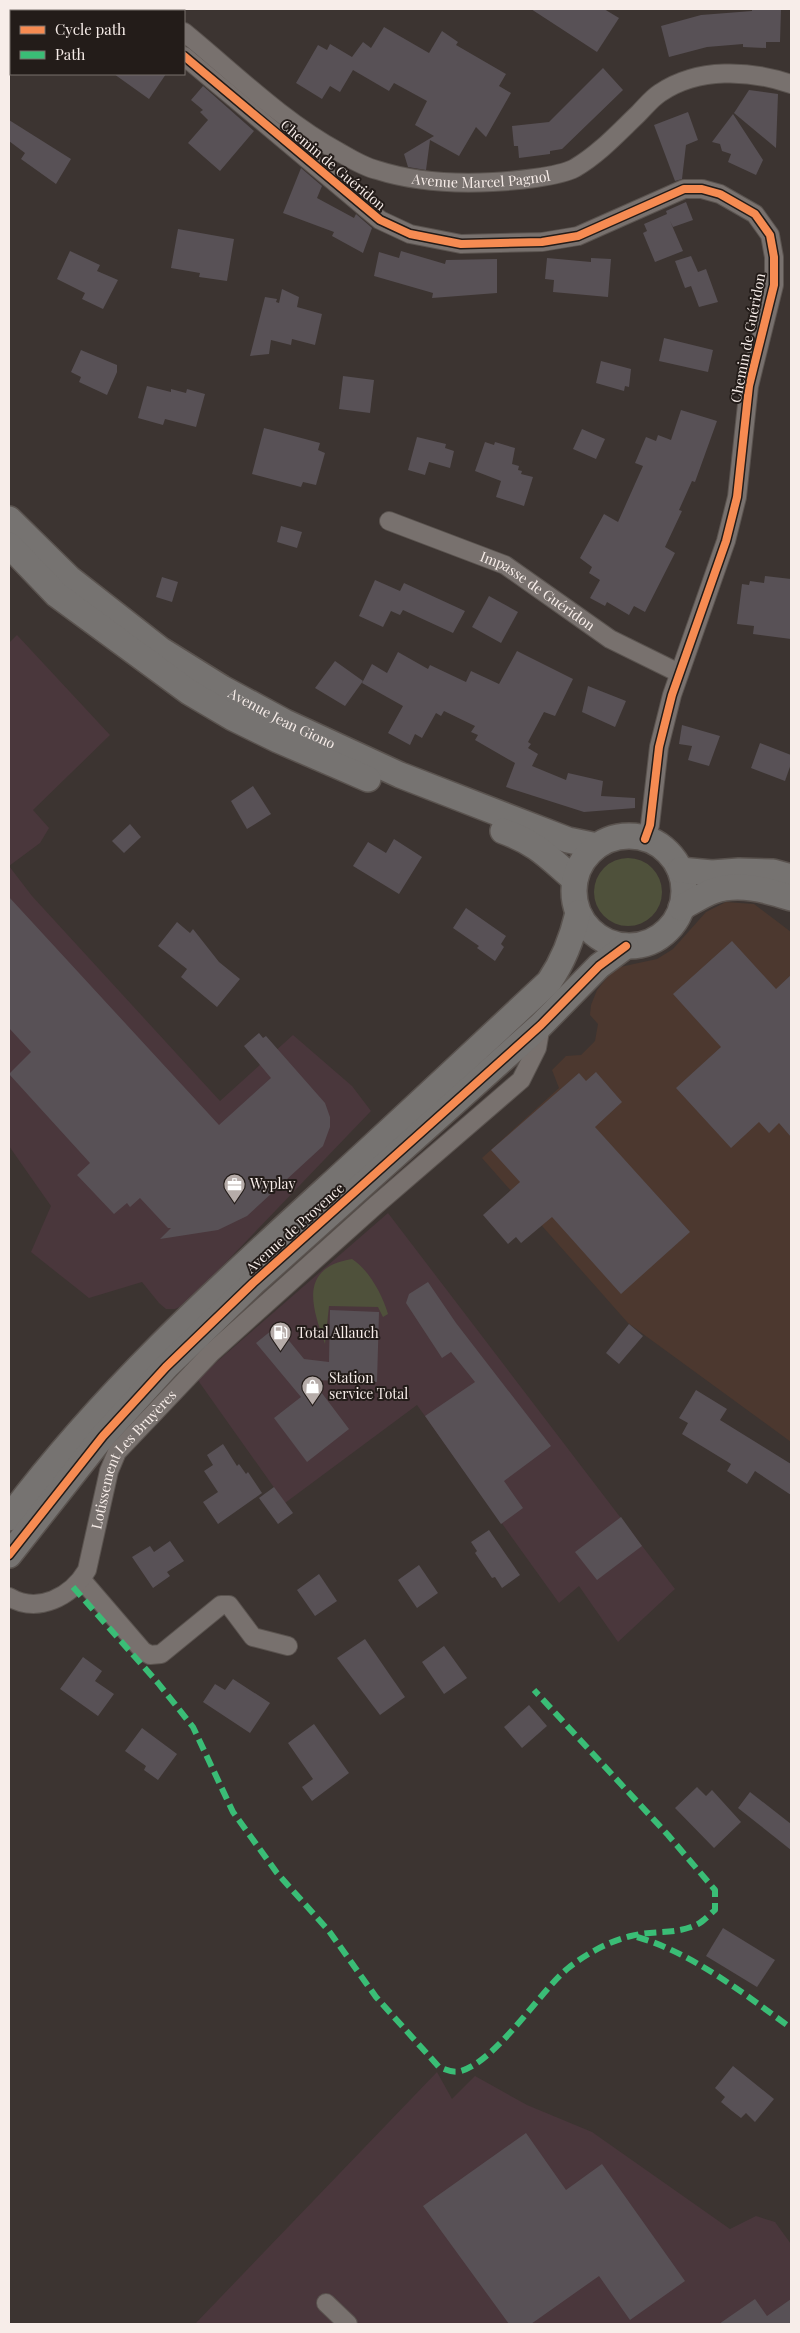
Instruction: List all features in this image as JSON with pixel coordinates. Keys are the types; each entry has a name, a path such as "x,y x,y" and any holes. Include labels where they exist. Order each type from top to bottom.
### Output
{"main road":[{"name":"Avenue Jean Giono","path":"9,519 68,578 161,650 222,688 285,722 400,775 568,840 597,846"},
{"name":"Avenue Jean Giono","path":"9,545 57,595 188,692 233,718 287,744 396,791 527,839 549,856 574,880"},
{"path":"629,836 645,839 660,846 672,856 680,870 683,882 681,908 673,924 660,936 644,944 626,946 611,943 598,937 586,926 578,913 575,903 574,880 583,861 597,846 612,839 629,836"},
{"path":"680,870 712,873 739,871 773,872 791,877"},
{"path":"681,908 714,891 738,887 769,891 791,898"},
{"name":"Avenue de Provence","path":"9,1518 30,1490 114,1393 168,1337 549,982 560,967 571,942 578,913"},
{"name":"Avenue de Provence","path":"9,1555 103,1436 166,1368 260,1276 541,1026 599,966 626,946"}],"street":[{"name":"Avenue Marcel Pagnol","path":"185,33 288,119 320,141 376,170 436,182 501,182 573,169 608,143 659,93 674,85 715,73 757,76 791,84"},
{"name":"Chemin de Guéridon","path":"185,57 380,220 410,234 460,244 542,242 578,236 684,190 702,189 720,194 756,214 770,235 774,257 774,285 749,386 735,506 726,541 679,674 659,748 650,825 645,839"},
{"name":"Impasse de Guéridon","path":"389,521 505,565 610,639 679,674"},
{"name":"Lotissement Les Bruyères","path":"82,1580 87,1570 109,1471 117,1452 211,1352 381,1200 521,1080 537,1048 541,1026"},
{"path":"9,1596 26,1603 42,1604 56,1601 82,1580 143,1651 150,1655 160,1654 221,1605 230,1605 253,1637 288,1646"},
{"path":"326,2303 348,2324"}],"shaded area":[{"path":"17,635 110,735 33,810 49,828 40,843 9,866 9,643"},
{"path":"9,866 32,896 220,1101 293,1035 352,1086 371,1111 186,1304 175,1309 166,1309 142,1282 89,1298 31,1252 51,1206 9,1146"},
{"path":"726,902 754,904 791,932 791,1442 628,1323 482,1158 559,1088 552,1070 566,1056 581,1055 595,1041 598,1024 590,1015 591,1005 597,990 609,975 620,967 657,959 673,949 706,912"},
{"path":"388,1213 675,1589 618,1642 579,1586 559,1603 417,1405 285,1503 197,1379"},
{"path":"437,2072 452,2099 475,2076 527,2105 592,2132 730,2229 756,2216 775,2222 791,2244 791,2324 195,2324"}],"green space":[{"path":"621,858 635,858 647,863 657,873 662,885 662,899 657,911 647,921 635,926 621,926 609,921 599,911 594,899 594,885 599,873 609,863"},
{"path":"352,1259 364,1269 374,1283 388,1314 383,1317 378,1307 329,1306 325,1344 314,1303 313,1291 316,1280 323,1271 335,1264"}],"building":[{"path":"531,9 604,9 619,18 597,52"},
{"path":"752,9 781,9 780,42 766,42 766,48 743,47 743,44 707,47 669,57 661,26 701,15 752,11"},
{"path":"384,27 429,53 442,31 458,42 456,45 506,74 499,86 511,93 486,137 476,127 459,156 430,140 426,170 408,167 404,154 434,136 415,125 427,101 394,83 389,91 353,70 340,92 330,86 322,99 296,83 318,45 327,50 330,44 352,57 363,42 371,48"},
{"path":"603,68 623,90 562,149 550,151 550,154 519,158 518,146 514,146 512,126 549,122"},
{"path":"115,75 165,75 149,99"},
{"path":"203,86 254,131 220,171 188,143 208,120 200,112 203,110 191,100"},
{"path":"749,90 778,94 776,148 734,113"},
{"path":"688,112 698,140 686,145 682,179 675,181 654,125"},
{"path":"733,114 763,160 756,175 728,162 731,154 722,151 720,144 712,142"},
{"path":"9,120 71,159 56,184 21,159 25,153 9,141"},
{"path":"301,168 322,186 317,198 354,218 356,214 372,228 363,253 332,236 334,232 283,213"},
{"path":"686,202 693,220 673,227 670,221 683,251 655,262 643,233 647,231 644,224 667,214 666,211"},
{"path":"178,229 234,239 227,281 199,277 200,273 171,268"},
{"path":"70,251 100,265 97,271 118,280 103,309 82,299 85,293 57,279"},
{"path":"401,251 445,264 446,260 497,259 497,293 432,298 433,293 374,276 379,252 399,258"},
{"path":"691,256 698,272 706,269 718,302 699,307 691,286 685,288 675,261"},
{"path":"547,258 591,262 591,258 611,259 608,297 553,292 554,280 545,279"},
{"path":"282,289 299,297 297,307 322,314 315,345 292,339 291,345 271,340 269,354 250,356 265,297 277,299 276,302 279,303"},
{"path":"664,338 713,350 708,372 659,361"},
{"path":"81,350 117,365 117,372 107,395 79,382 81,377 71,372"},
{"path":"601,361 631,369 629,387 625,386 624,391 596,383"},
{"path":"343,376 374,380 370,413 339,409"},
{"path":"147,386 171,392 171,389 186,393 187,389 205,394 196,427 165,419 163,425 138,418"},
{"path":"681,410 717,421 695,482 692,481 679,510 682,511 665,547 675,553 645,612 634,606 629,615 607,602 605,606 590,598 600,580 589,573 592,567 580,558 604,514 618,522 643,466 635,463 646,437 656,441 658,435 671,440"},
{"path":"264,428 320,443 318,450 325,453 316,485 303,482 301,487 252,474"},
{"path":"582,429 605,439 596,459 573,449"},
{"path":"417,437 446,444 445,448 454,451 450,468 429,462 425,475 408,470"},
{"path":"485,442 494,445 495,442 515,448 512,464 519,466 518,470 522,471 521,474 533,477 524,506 496,497 501,481 475,471"},
{"path":"281,526 302,532 297,548 277,542"},
{"path":"765,576 791,579 791,639 753,634 754,626 737,624 742,584 749,585 750,581 764,583"},
{"path":"162,577 178,582 172,602 156,597"},
{"path":"375,580 400,591 404,583 465,611 453,633 403,610 400,615 391,611 383,627 359,616"},
{"path":"489,596 518,612 501,643 472,627"},
{"path":"517,651 573,679 555,716 544,712 528,742 531,744 528,748 538,754 532,766 566,780 568,773 603,781 601,796 635,798 635,808 584,812 506,787 515,763 475,740 478,735 471,732 475,726 444,711 441,716 436,713 422,738 415,734 410,745 388,733 403,706 362,683 372,664 387,673 398,652 428,669 430,665 466,682 471,671 499,684"},
{"path":"335,661 363,681 345,706 315,688"},
{"path":"588,686 626,701 615,727 582,712"},
{"path":"682,725 720,736 709,766 688,760 692,746 679,744"},
{"path":"760,743 791,755 791,764 785,781 751,768"},
{"path":"253,786 271,814 247,829 231,801"},
{"path":"130,824 141,837 124,853 112,841"},
{"path":"394,839 422,857 399,894 353,866 368,842 386,853"},
{"path":"9,897 219,1125 271,1078 244,1046 259,1033 263,1038 266,1036 325,1103 330,1117 330,1127 323,1146 247,1216 218,1230 160,1239 171,1228 168,1228 140,1198 130,1207 127,1203 114,1214 77,1175 90,1163 9,1074 31,1052 9,1028"},
{"path":"466,908 506,936 501,944 504,947 495,961 477,948 479,946 453,928"},
{"path":"177,922 190,933 193,929 219,962 240,979 217,1007 181,977 187,969 158,946"},
{"path":"732,941 776,989 791,975 791,1137 779,1123 769,1133 759,1122 731,1148 676,1088 721,1047 673,994"},
{"path":"596,1072 622,1102 595,1127 690,1232 621,1294 552,1217 521,1243 516,1237 508,1244 483,1215 520,1182 491,1150 579,1073 586,1081"},
{"path":"428,1282 456,1323 551,1446 504,1481 523,1508 501,1524 425,1416 475,1382 451,1352 442,1358 406,1303 409,1294"},
{"path":"330,1310 379,1312 377,1382 312,1380 349,1429 307,1462 274,1418 301,1397 256,1343 277,1326 304,1359 329,1362"},
{"path":"629,1324 643,1336 619,1364 606,1353"},
{"path":"696,1390 727,1409 720,1420 791,1464 791,1495 755,1471 747,1484 727,1471 731,1464 682,1434 688,1423 679,1418"},
{"path":"223,1444 237,1466 239,1464 246,1474 248,1472 262,1493 218,1524 203,1502 218,1492 204,1471 213,1465 207,1455"},
{"path":"274,1487 293,1513 278,1524 259,1498"},
{"path":"621,1517 642,1546 597,1580 575,1552"},
{"path":"489,1530 520,1575 502,1588 495,1577 492,1578 475,1553 477,1551 471,1542"},
{"path":"170,1541 184,1561 167,1572 170,1576 153,1588 132,1557 150,1546 154,1552"},
{"path":"419,1565 438,1593 417,1608 398,1580"},
{"path":"319,1574 337,1601 315,1616 297,1590"},
{"path":"365,1639 405,1697 380,1715 337,1658"},
{"path":"444,1646 467,1678 444,1694 422,1662"},
{"path":"83,1657 102,1671 95,1681 114,1694 98,1716 60,1689"},
{"path":"233,1679 270,1703 250,1733 203,1702 215,1684 225,1690"},
{"path":"529,1705 547,1726 522,1748 504,1727"},
{"path":"314,1724 349,1773 312,1801 302,1787 313,1779 288,1743"},
{"path":"142,1728 177,1754 158,1780 144,1770 146,1766 125,1751"},
{"path":"697,1787 706,1796 712,1790 741,1822 714,1848 675,1808"},
{"path":"750,1792 791,1824 791,1850 738,1808"},
{"path":"723,1928 775,1960 757,1987 706,1956"},
{"path":"733,2066 774,2099 755,2122 746,2113 741,2118 721,2102 725,2097 715,2088"},
{"path":"526,2133 566,2190 602,2164 685,2281 630,2320 599,2276 531,2324 509,2324 423,2206"},
{"path":"755,2299 767,2316 791,2299 791,2324 719,2324"}],"marked path":[{"path":"73,1587 158,1683 193,1727 233,1812 277,1873 329,1931 376,1997 439,2067 450,2071 461,2071 489,2054 556,1980 582,1958 605,1945 631,1936 682,1930 700,1923 715,1910 715,1890 668,1835 534,1690"},
{"path":"637,1937 678,1953 698,1964 737,1989 791,2028"}],"cycle path":[{"path":"185,57 380,220 410,234 461,244 542,242 578,236 684,189 702,189 720,194 755,214 770,235 774,257 774,285 749,386 737,497 726,541 672,695 659,747 650,825 645,839"},
{"path":"9,1555 103,1436 166,1367 253,1283 541,1025 599,966 626,946"}],"place":[{"name":"Wyplay","path":"234,1203"},
{"name":"Total Allauch","path":"281,1352"},
{"name":"Station service Total","path":"313,1405"}]}
